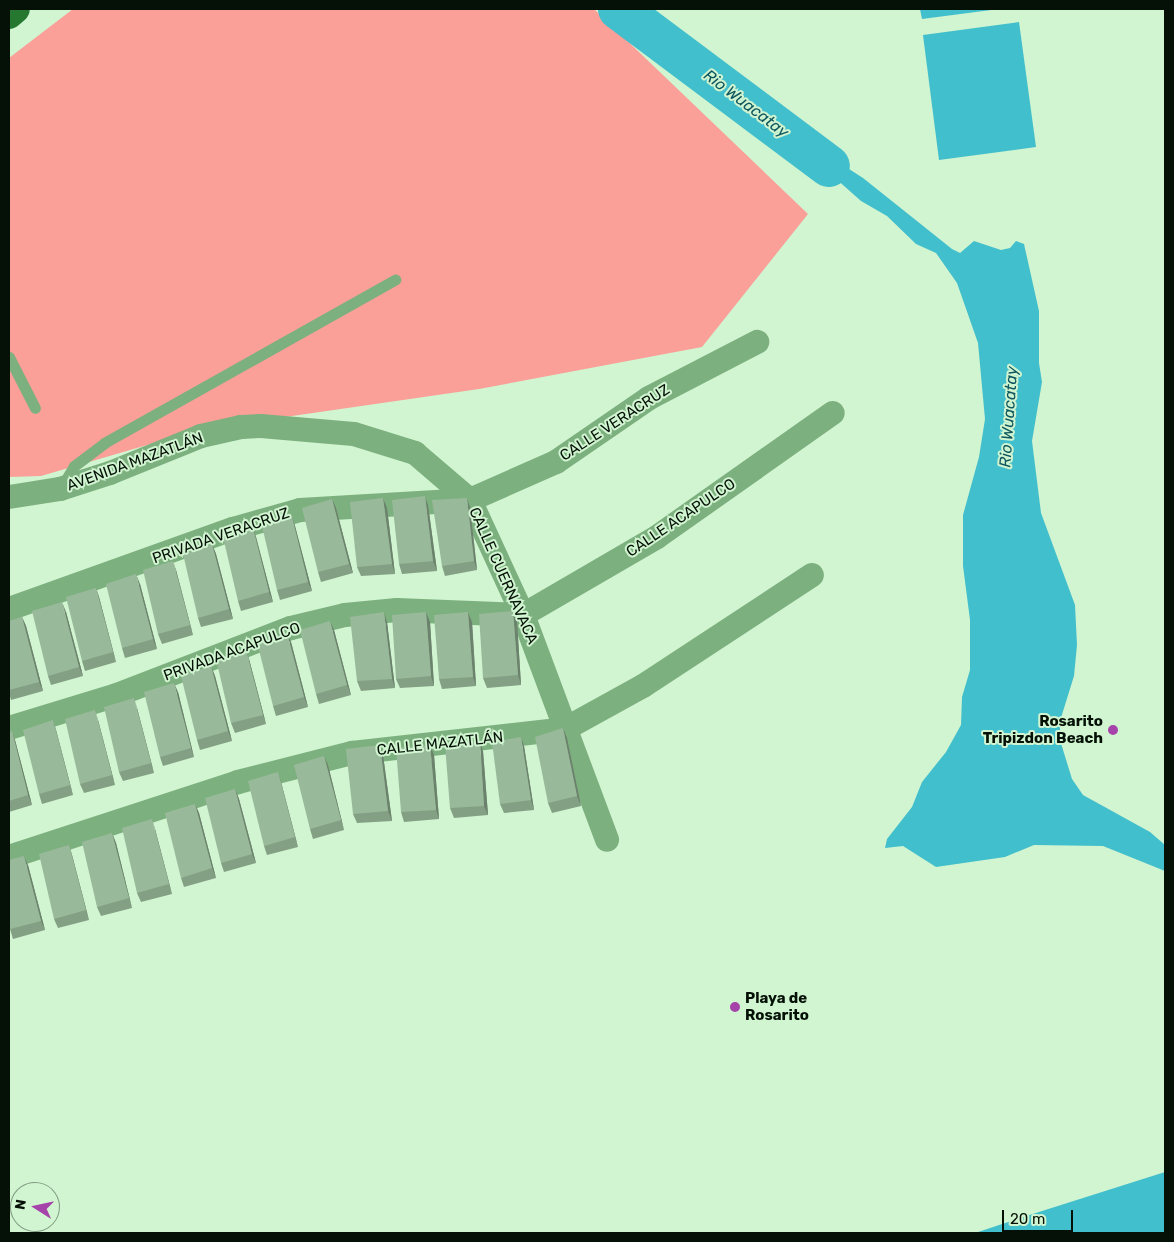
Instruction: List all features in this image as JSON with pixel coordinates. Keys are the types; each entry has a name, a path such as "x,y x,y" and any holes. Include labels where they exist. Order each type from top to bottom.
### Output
{"main road":[{"path":"9,15 16,9"}],"street":[{"name":"CALLE VERACRUZ","path":"470,500 556,462 649,398 757,342"},
{"name":"CALLE ACAPULCO","path":"523,615 657,537 834,413"},
{"name":"AVENIDA MAZATLÁN","path":"9,497 60,489 110,474 201,436 261,426"},
{"name":"CALLE CUERNAVACA","path":"261,426 354,434 400,446 415,453 470,500 523,615 564,730 607,840"},
{"name":"PRIVADA VERACRUZ","path":"9,609 233,529 300,510 470,500"},
{"name":"CALLE MAZATLÁN","path":"9,857 238,782 352,753 564,730 642,686 812,575"},
{"name":"PRIVADA ACAPULCO","path":"9,728 116,694 291,628 345,616 397,610 523,615"}],"lane":[{"path":"60,489 74,466 104,443 395,280"},
{"path":"9,357 35,408"}],"shaded area":[{"path":"73,9 594,9 808,214 702,347 479,389 202,429 41,476 9,477 9,58"}],"water":[{"path":"920,9 999,9 922,19"},
{"path":"1019,22 1036,147 939,160 923,35"},
{"path":"781,130 790,131 863,178 952,249 960,253 974,241 1001,250 1010,248 1016,241 1024,244 1039,311 1039,363 1042,382 1032,441 1041,513 1075,605 1077,645 1074,676 1060,721 1060,740 1072,779 1083,795 1150,832 1165,845 1165,871 1103,846 1034,845 1005,857 936,867 903,846 885,848 887,839 912,807 922,782 946,752 961,725 962,697 970,670 970,620 963,566 963,515 979,457 985,419 978,343 957,283 936,253 916,244 887,216 861,201"},
{"path":"1165,1172 1165,1233 975,1233 1020,1218"}],"building":[{"path":"425,496 433,561 399,564 392,500"},
{"path":"383,498 392,564 357,567 350,502"},
{"path":"467,498 474,561 442,566 432,500"},
{"path":"332,499 349,564 318,572 302,508"},
{"path":"292,517 308,582 277,590 262,526"},
{"path":"253,528 269,592 238,601 223,537"},
{"path":"212,544 229,609 198,618 183,554"},
{"path":"173,561 190,625 158,634 143,570"},
{"path":"136,574 153,639 122,648 106,584"},
{"path":"96,588 113,652 82,661 66,597"},
{"path":"62,602 79,667 48,676 32,611"},
{"path":"513,611 518,675 483,678 479,614"},
{"path":"384,612 392,679 357,681 350,617"},
{"path":"426,612 431,676 396,679 392,615"},
{"path":"468,612 473,677 439,679 434,615"},
{"path":"22,617 39,682 9,690 9,621"},
{"path":"330,621 347,685 316,694 300,630"},
{"path":"287,633 304,697 273,706 257,642"},
{"path":"246,650 263,715 231,723 216,659"},
{"path":"211,666 228,731 197,740 181,676"},
{"path":"174,683 191,748 160,757 144,692"},
{"path":"134,698 151,763 119,772 104,707"},
{"path":"95,710 112,775 80,784 65,719"},
{"path":"53,720 70,785 39,794 23,730"},
{"path":"563,728 577,796 548,803 535,737"},
{"path":"12,731 28,795 9,801 9,732"},
{"path":"521,737 531,800 500,804 492,742"},
{"path":"480,741 484,806 450,808 445,745"},
{"path":"380,745 388,811 353,814 346,749"},
{"path":"430,745 436,810 401,812 396,748"},
{"path":"324,756 341,820 310,829 294,765"},
{"path":"278,772 295,837 264,846 248,781"},
{"path":"235,789 252,854 221,863 205,798"},
{"path":"195,804 212,868 181,878 165,813"},
{"path":"152,819 169,884 137,893 122,828"},
{"path":"112,833 129,898 97,907 82,842"},
{"path":"69,845 86,910 54,919 39,854"},
{"path":"24,856 41,921 10,929 9,860"}],"waterway":[{"name":"Rio Wuacatay","path":"619,9 829,166"}],"place":[{"name":"Rosarito Tripizdon Beach","path":"1113,730"},
{"name":"Playa de Rosarito","path":"735,1007"}]}
